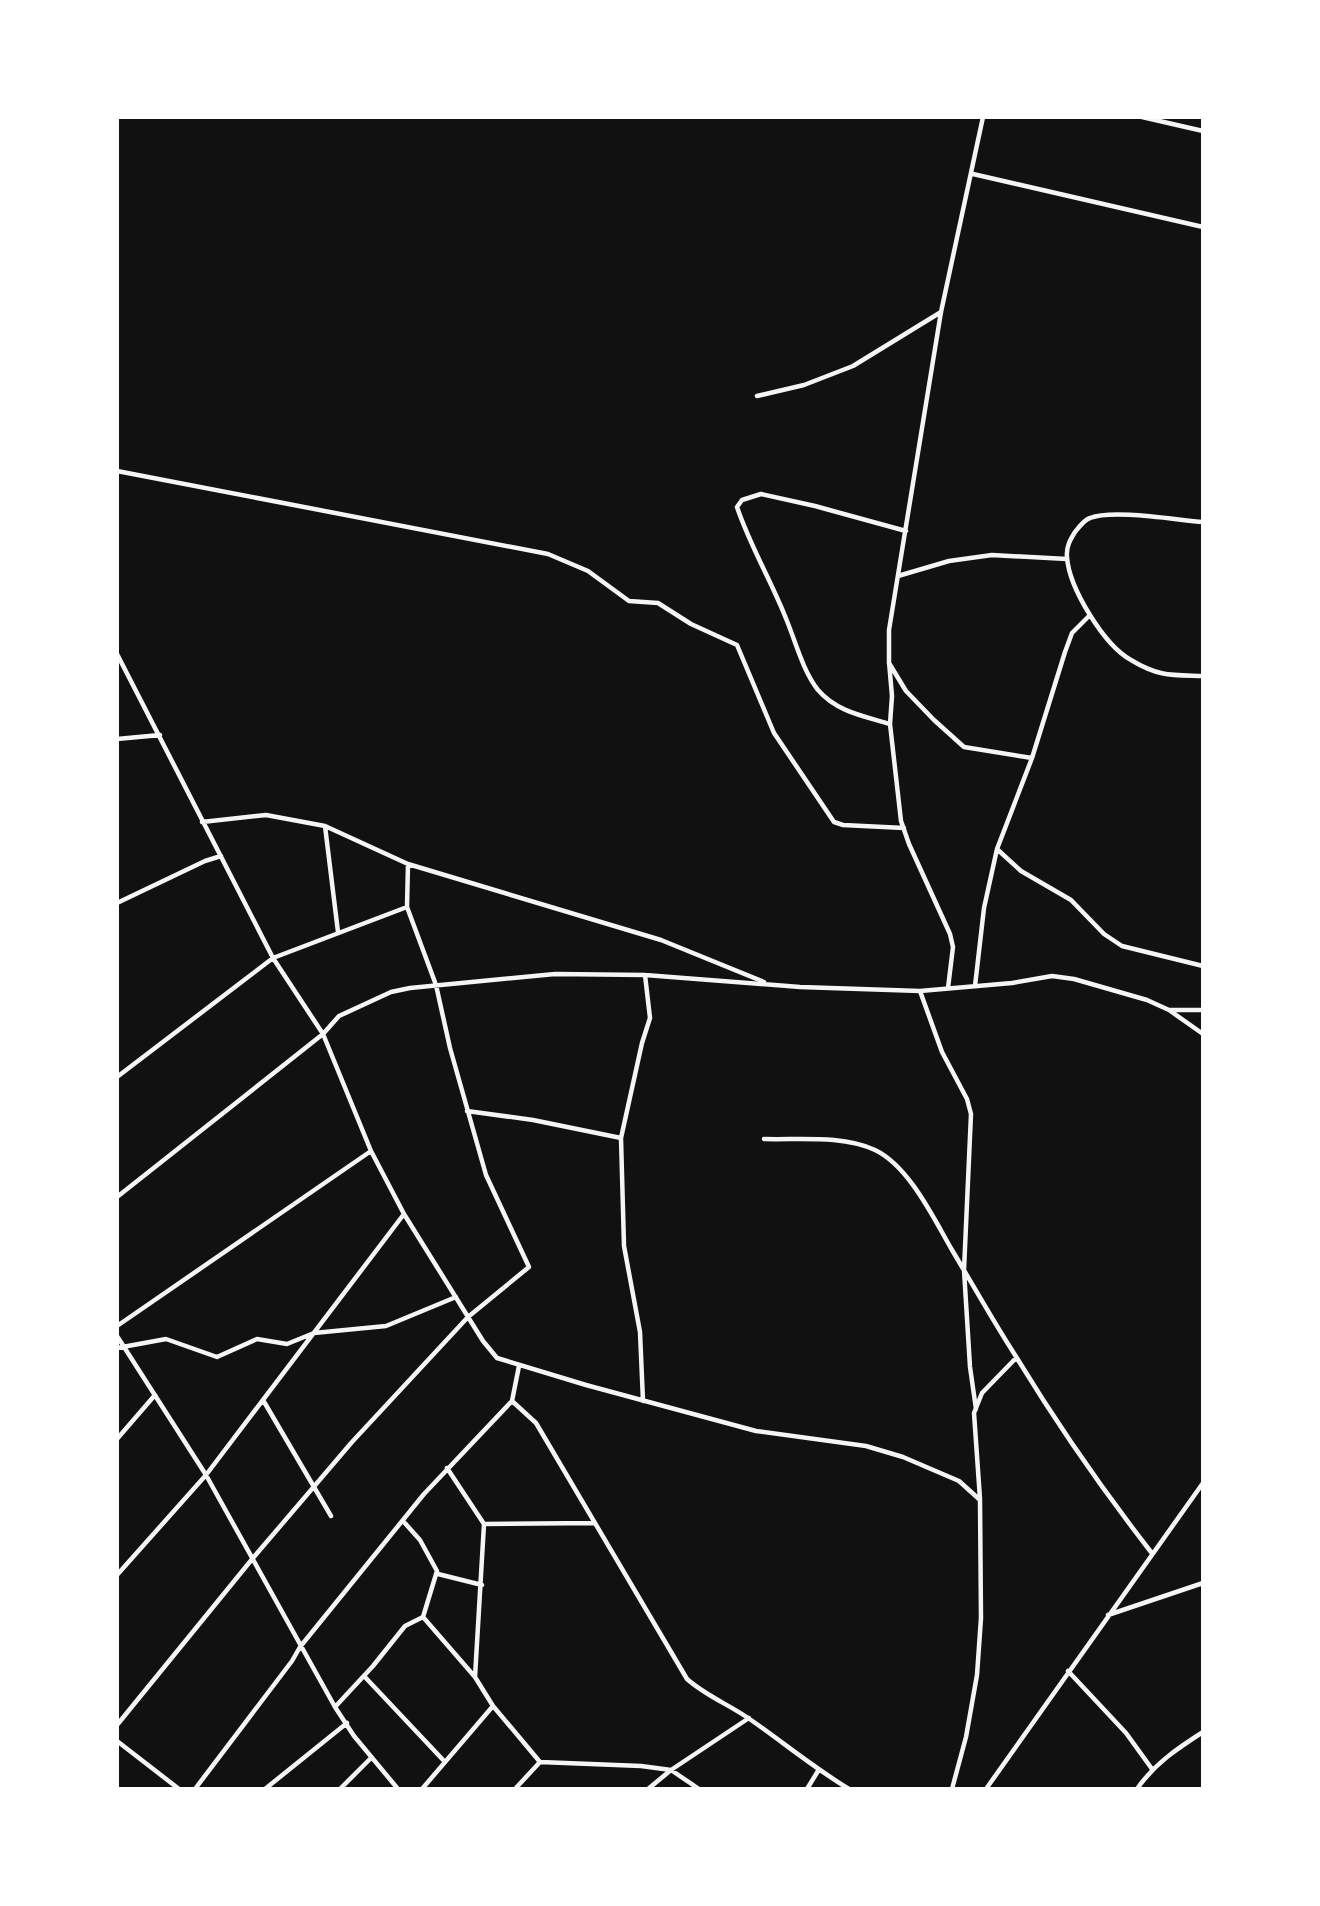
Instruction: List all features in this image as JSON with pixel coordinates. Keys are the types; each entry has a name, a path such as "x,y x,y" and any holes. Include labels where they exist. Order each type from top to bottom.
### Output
{"street":[{"path":"948,988 953,947 950,934 904,828 897,796 890,724 892,696 888,662 889,630 942,312 983,117"},
{"path":"1142,117 1203,131"},
{"path":"972,174 1203,227"},
{"path":"757,396 804,385 853,366 942,312"},
{"path":"117,471 548,554 588,571 629,601 658,603 691,624 737,645 774,733 834,822 843,825 904,828"},
{"path":"890,724 842,710 818,689 804,663 737,507 742,500 761,494 906,531"},
{"path":"1203,522 1107,514 1088,518 1068,544 1067,559 1079,594 1090,615 1128,659 1158,674 1203,676"},
{"path":"898,576 949,561 992,555 1067,559"},
{"path":"975,986 984,908 997,849 1032,758 1068,642 1072,633 1090,615"},
{"path":"117,654 273,958 323,1034 371,1151 404,1214 468,1317 497,1358 756,1431 866,1446 903,1457 959,1480 980,1500"},
{"path":"888,662 906,691 964,747 1032,758"},
{"path":"117,739 160,735"},
{"path":"202,822 267,815 325,826 408,864 661,940 769,984"},
{"path":"325,826 338,932"},
{"path":"997,849 1021,871 1071,901 1104,934 1122,946 1203,966"},
{"path":"118,901 221,856"},
{"path":"117,1725 352,1442 468,1317 528,1267 486,1175 450,1048 436,985 407,907 408,864"},
{"path":"117,1077 273,958 407,907"},
{"path":"117,1197 323,1034 339,1016 391,992 436,985 555,974 645,975 868,991 920,991 1052,976 1115,989 1168,1010 1203,1034"},
{"path":"643,1401 640,1332 624,1246 621,1138 650,1018 645,975"},
{"path":"920,991 942,1052 967,1100 971,1114 964,1270 970,1367 976,1409"},
{"path":"1168,1010 1203,1010"},
{"path":"467,1111 533,1120 621,1138"},
{"path":"764,1139 848,1142 876,1151 894,1164 918,1192 1016,1358 1072,1445 1152,1552"},
{"path":"117,1326 371,1151"},
{"path":"117,1575 206,1475 404,1214"},
{"path":"117,1348 166,1339 217,1357 257,1339 287,1344 314,1333 386,1326 456,1297"},
{"path":"117,1336 206,1475 335,1707 371,1758 398,1789"},
{"path":"952,1789 966,1737 977,1675 981,1618 980,1500 974,1413 982,1393 1016,1358"},
{"path":"195,1789 300,1647 402,1521 447,1468 512,1401 519,1366"},
{"path":"117,1439 155,1395"},
{"path":"263,1400 331,1516"},
{"path":"512,1401 536,1423 687,1679 698,1689 749,1718 818,1771 849,1789"},
{"path":"447,1468 484,1524 475,1677"},
{"path":"986,1789 1203,1483"},
{"path":"335,1707 405,1626 424,1617 438,1574 420,1540 402,1521"},
{"path":"484,1524 596,1523"},
{"path":"438,1574 482,1585"},
{"path":"1107,1616 1203,1583"},
{"path":"424,1617 475,1677 493,1706 540,1762 641,1766 671,1770 699,1789"},
{"path":"1068,1671 1126,1733 1152,1769"},
{"path":"364,1676 445,1762"},
{"path":"422,1789 493,1706"},
{"path":"648,1789 671,1770 749,1718"},
{"path":"265,1789 347,1723"},
{"path":"1137,1789 1152,1769 1203,1732"},
{"path":"117,1741 179,1789"},
{"path":"340,1789 371,1758"},
{"path":"515,1789 540,1762"},
{"path":"807,1789 818,1771"}]}
